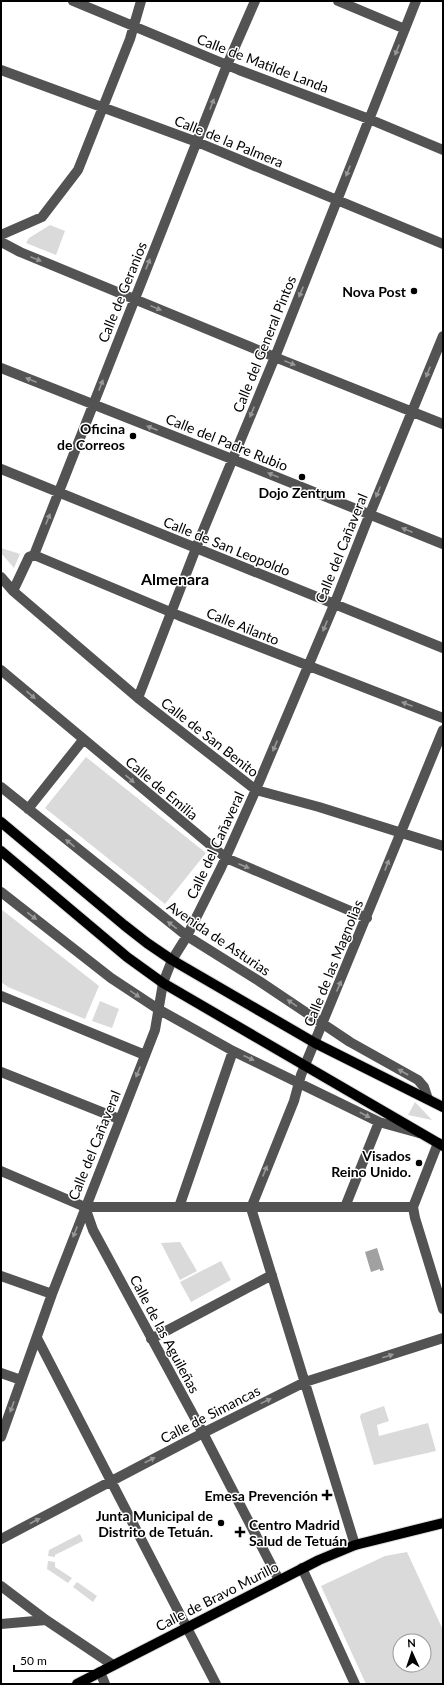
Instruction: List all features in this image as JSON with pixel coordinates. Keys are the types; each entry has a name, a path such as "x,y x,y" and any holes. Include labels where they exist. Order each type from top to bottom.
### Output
{"main road":[{"path":"1,822 147,944 315,1043 443,1107"},
{"path":"1,850 128,957 163,983 441,1144"},
{"name":"Calle de Bravo Murillo","path":"77,1684 302,1568 355,1545 443,1522"}],"street":[{"name":"Calle de Matilde Landa","path":"73,1 227,65 369,119 443,150"},
{"path":"1,235 42,217 78,170 134,27 141,1"},
{"name":"Calle de Geranios","path":"13,591 29,557 34,555 227,65 255,1"},
{"path":"338,1 405,29"},
{"name":"Calle del General Pintos","path":"138,698 196,548 275,357 416,1"},
{"name":"Calle de la Palmera","path":"1,70 103,106 197,142 443,244"},
{"path":"1,242 20,252 134,299 443,424"},
{"name":"Calle del Cañaveral","path":"1,1437 52,1294 155,1030 163,983 172,960 187,936 226,858 256,790 309,667 369,514 443,336"},
{"name":"Calle del Padre Rubio","path":"1,368 443,544"},
{"name":"Calle de San Leopoldo","path":"1,469 443,648"},
{"name":"Calle Ailanto","path":"34,555 172,613 443,718"},
{"name":"Calle de San Benito","path":"1,577 13,591 138,698 256,790 319,807 443,846"},
{"name":"Calle de Emilia","path":"1,670 226,858 367,918"},
{"name":"Calle de las Magnolias","path":"251,1208 294,1101 305,1066 324,1024 400,832 443,730"},
{"path":"28,809 83,740"},
{"name":"Avenida de Asturias","path":"1,787 187,936 259,981 350,1042 418,1080 424,1088 428,1099"},
{"path":"1,892 111,978 158,1009 233,1051 300,1082 379,1122 421,1133"},
{"path":"1,996 145,1056"},
{"path":"179,1207 233,1051"},
{"path":"1,1072 120,1119"},
{"path":"345,1207 379,1122"},
{"path":"441,1144 413,1207 417,1225 443,1309"},
{"path":"1,1171 85,1207 413,1207"},
{"name":"Calle de las Aguileñas","path":"85,1207 93,1230 203,1433 279,1580"},
{"path":"251,1208 355,1545"},
{"path":"151,1339 272,1275"},
{"path":"1,1276 52,1294"},
{"path":"37,1338 216,1684"},
{"name":"Calle de Simancas","path":"1,1539 110,1481 305,1382 443,1338"},
{"path":"1,1373 21,1380"},
{"path":"302,1568 351,1682"},
{"path":"1,1586 46,1620 113,1665"},
{"path":"1,1624 46,1620"},
{"path":"100,1672 106,1684"}],"shaded area":[{"path":"50,225 65,231 56,255 26,243 29,238"},
{"path":"1,548 20,554 14,568 1,553"},
{"path":"86,757 206,853 165,904 45,808"},
{"path":"1,909 99,986 85,1019 8,987 1,982"},
{"path":"100,1001 119,1009 112,1028 92,1021"},
{"path":"415,1102 432,1120 408,1115"},
{"path":"180,1242 197,1271 180,1280 161,1243"},
{"path":"377,1248 384,1270 380,1271 380,1269 371,1272 365,1252"},
{"path":"221,1261 231,1280 191,1302 180,1282"},
{"path":"384,1406 389,1421 377,1425 379,1436 428,1423 436,1451 374,1465 360,1417 361,1414"},
{"path":"80,1534 83,1541 55,1555 55,1557 48,1556 49,1550"},
{"path":"407,1552 443,1630 443,1684 366,1684 321,1586 385,1556"},
{"path":"48,1561 55,1562 55,1567 72,1578 68,1583 47,1569"},
{"path":"77,1582 97,1596 93,1602 73,1587"}],"place":[{"name":"Nova Post","path":"414,291"},
{"name":"Oficina de Correos","path":"133,436"},
{"name":"Dojo Zentrum","path":"302,477"},
{"name":"Visados Reino Unido.","path":"419,1163"},
{"name":"Emesa Prevención","path":"327,1495"},
{"name":"Junta Municipal de Distrito de Tetuán.","path":"221,1523"},
{"name":"Centro Madrid Salud de Tetuán","path":"240,1532"}],"district":[{"name":"Almenara","path":"175,578"}]}
